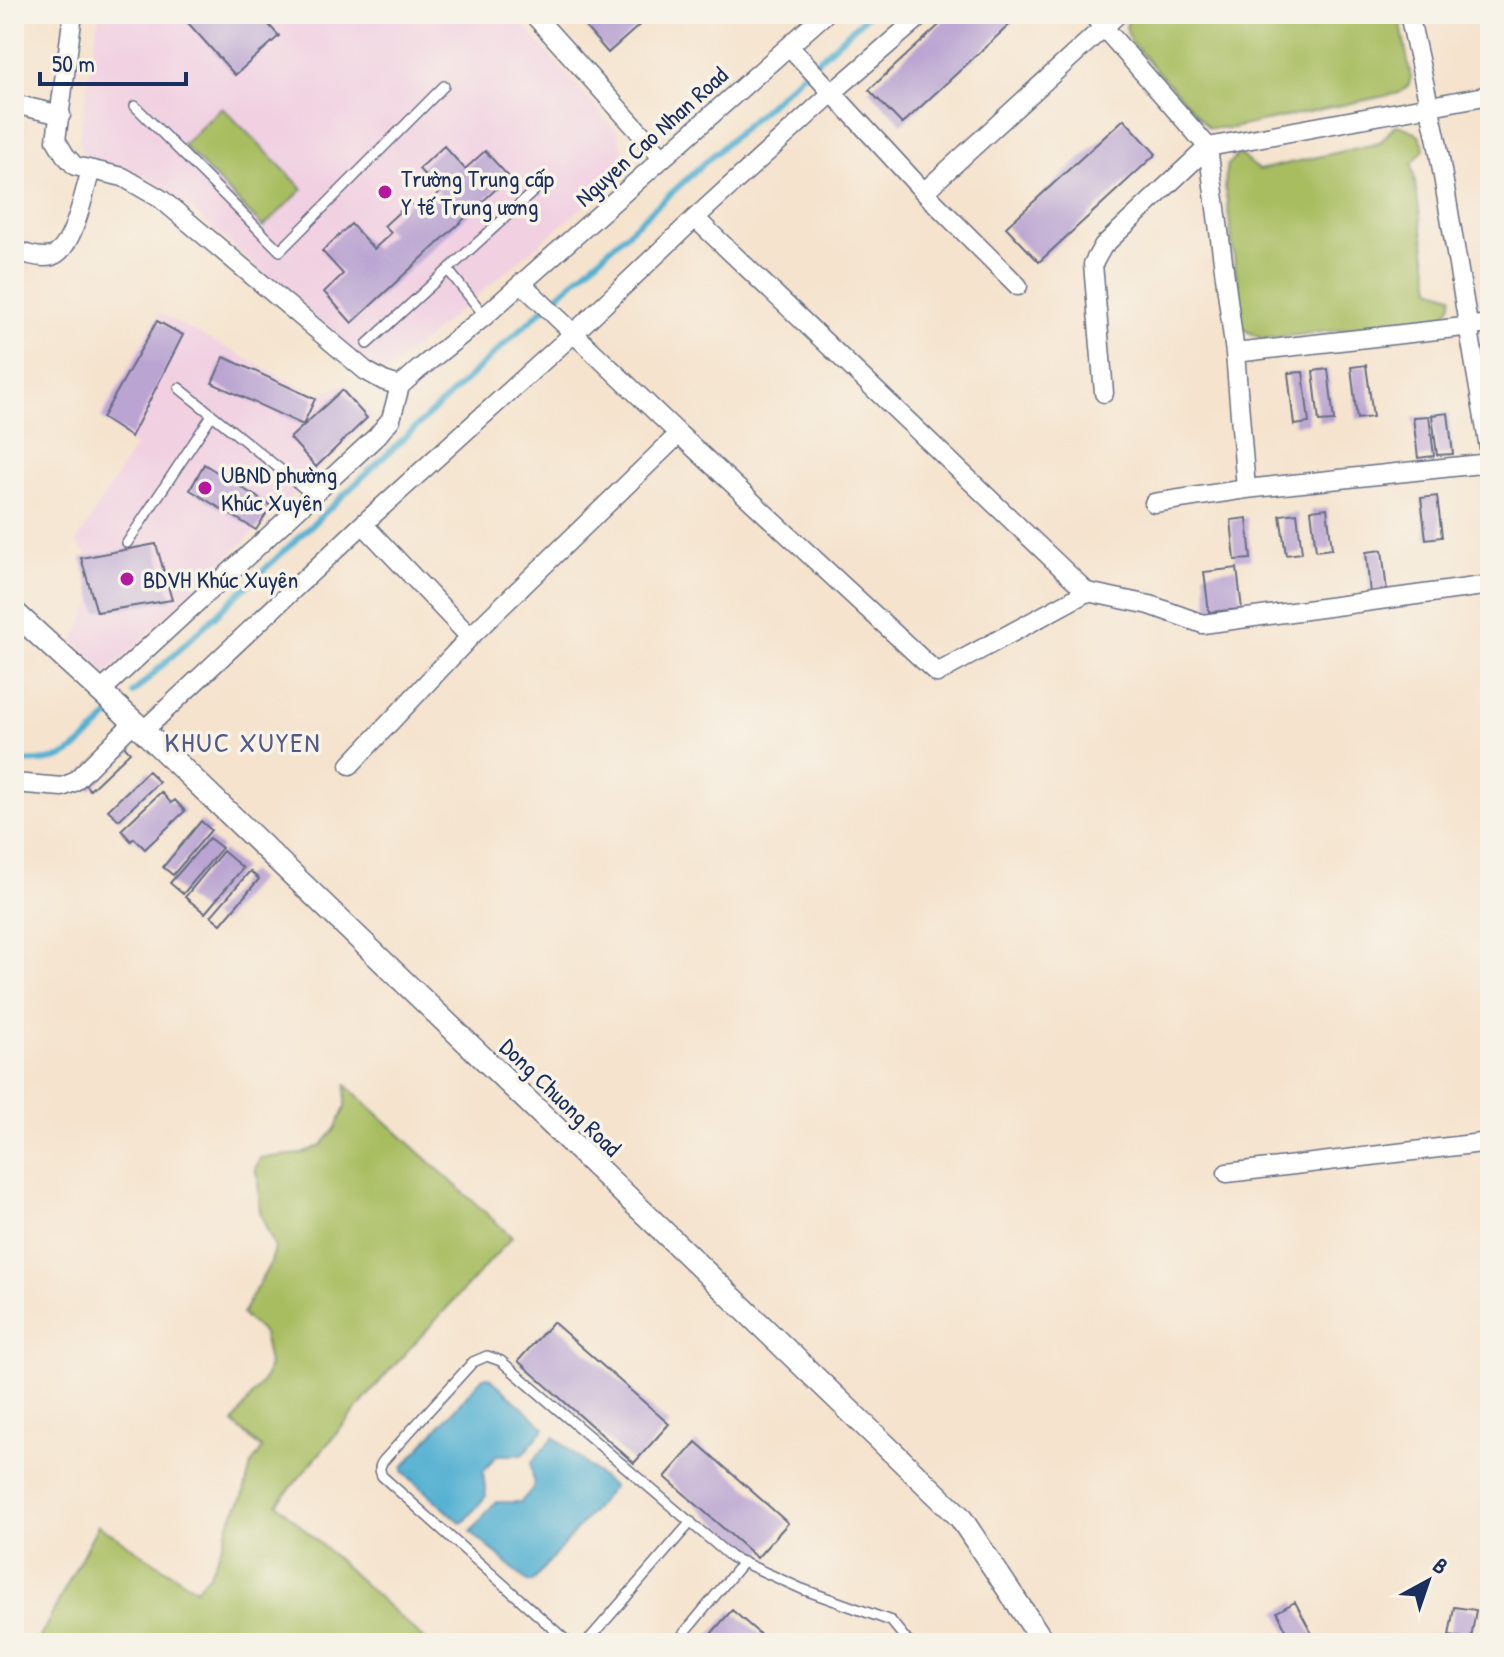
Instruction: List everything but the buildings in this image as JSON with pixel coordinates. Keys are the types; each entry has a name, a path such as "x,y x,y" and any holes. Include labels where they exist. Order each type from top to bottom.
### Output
{"street":[{"path":"14,783 62,787 74,782 124,713 312,495 387,426 400,386 366,371 161,199 123,177 75,166 65,155 56,140 73,14"},
{"path":"533,14 663,158"},
{"name":"Nguyen Cao Nhan Road","path":"400,386 485,316 526,289 663,158 793,52 825,14"},
{"path":"124,713 363,524 567,328 695,218 829,91 923,14"},
{"path":"924,192 1098,20 1118,14"},
{"path":"1409,14 1437,141 1490,454"},
{"path":"1098,20 1208,147 1235,353 1246,489"},
{"path":"793,52 924,192 1018,286"},
{"path":"1104,393 1093,264 1103,246 1208,147 1490,95"},
{"path":"14,104 61,115"},
{"path":"14,249 40,257 53,255 63,247 73,230 91,170"},
{"path":"695,218 1087,592 1150,605 1203,624 1490,585"},
{"path":"526,289 937,673 1087,592"},
{"path":"1235,353 1490,324"},
{"path":"350,765 470,637 679,434"},
{"path":"1154,503 1246,489 1490,463"},
{"path":"363,524 470,637"},
{"name":"Dong Chuong Road","path":"14,612 124,713 960,1517 1041,1642"},
{"path":"1227,1173 1490,1142"}],"lane":[{"path":"135,106 280,251 444,86"},
{"path":"367,344 534,191"},
{"path":"448,270 485,316"},
{"path":"179,388 312,495"},
{"path":"127,543 212,415"},
{"path":"569,1643 379,1471 384,1460 473,1362 487,1356 501,1361 731,1557 802,1589 891,1621 909,1643"},
{"path":"586,1643 691,1522"},
{"path":"676,1643 743,1562"}],"shaded area":[{"name":"Trường Trung cấp Y tế Trung ương","path":"99,14 513,14 618,133 627,170 386,372 374,371 184,203 153,181 86,158 79,141"},
{"name":"UBND phường Khúc Xuyên","path":"159,313 318,396 346,383 373,418 106,674 74,641 104,573 76,543 135,446 100,417"}],"green space":[{"path":"1132,14 1399,14 1411,78 1408,86 1399,93 1232,128 1209,128 1130,41 1126,26"},
{"path":"222,107 303,189 263,227 183,145"},
{"path":"1397,125 1415,132 1423,144 1424,149 1412,164 1431,288 1452,295 1447,311 1440,318 1262,339 1243,329 1225,185 1227,166 1239,154 1259,170 1380,143"},
{"path":"346,1085 512,1237 388,1372 277,1504 428,1643 37,1643 98,1525 196,1589 210,1573 231,1518 243,1497 251,1465 262,1449 233,1423 266,1376 269,1363 263,1333 242,1314 271,1262 275,1248 260,1213 255,1169 260,1158 302,1154 322,1145 335,1129 345,1108"}],"water":[{"path":"483,1377 489,1377 545,1428 522,1455 497,1455 483,1472 486,1496 461,1523 403,1472 403,1467"},
{"path":"554,1437 613,1487 532,1582 528,1582 471,1532 495,1502 521,1502 534,1487 531,1463"}],"waterway":[{"path":"133,693 498,350 869,14"},
{"path":"14,762 47,760 65,755 81,744 116,709"}],"place":[{"name":"Trường Trung cấp Y tế Trung ương","path":"385,192"},
{"name":"UBND phường Khúc Xuyên","path":"205,488"},
{"name":"BDVH Khúc Xuyên","path":"127,579"}],"district":[{"name":"KHUC XUYEN","path":"243,742"}]}
